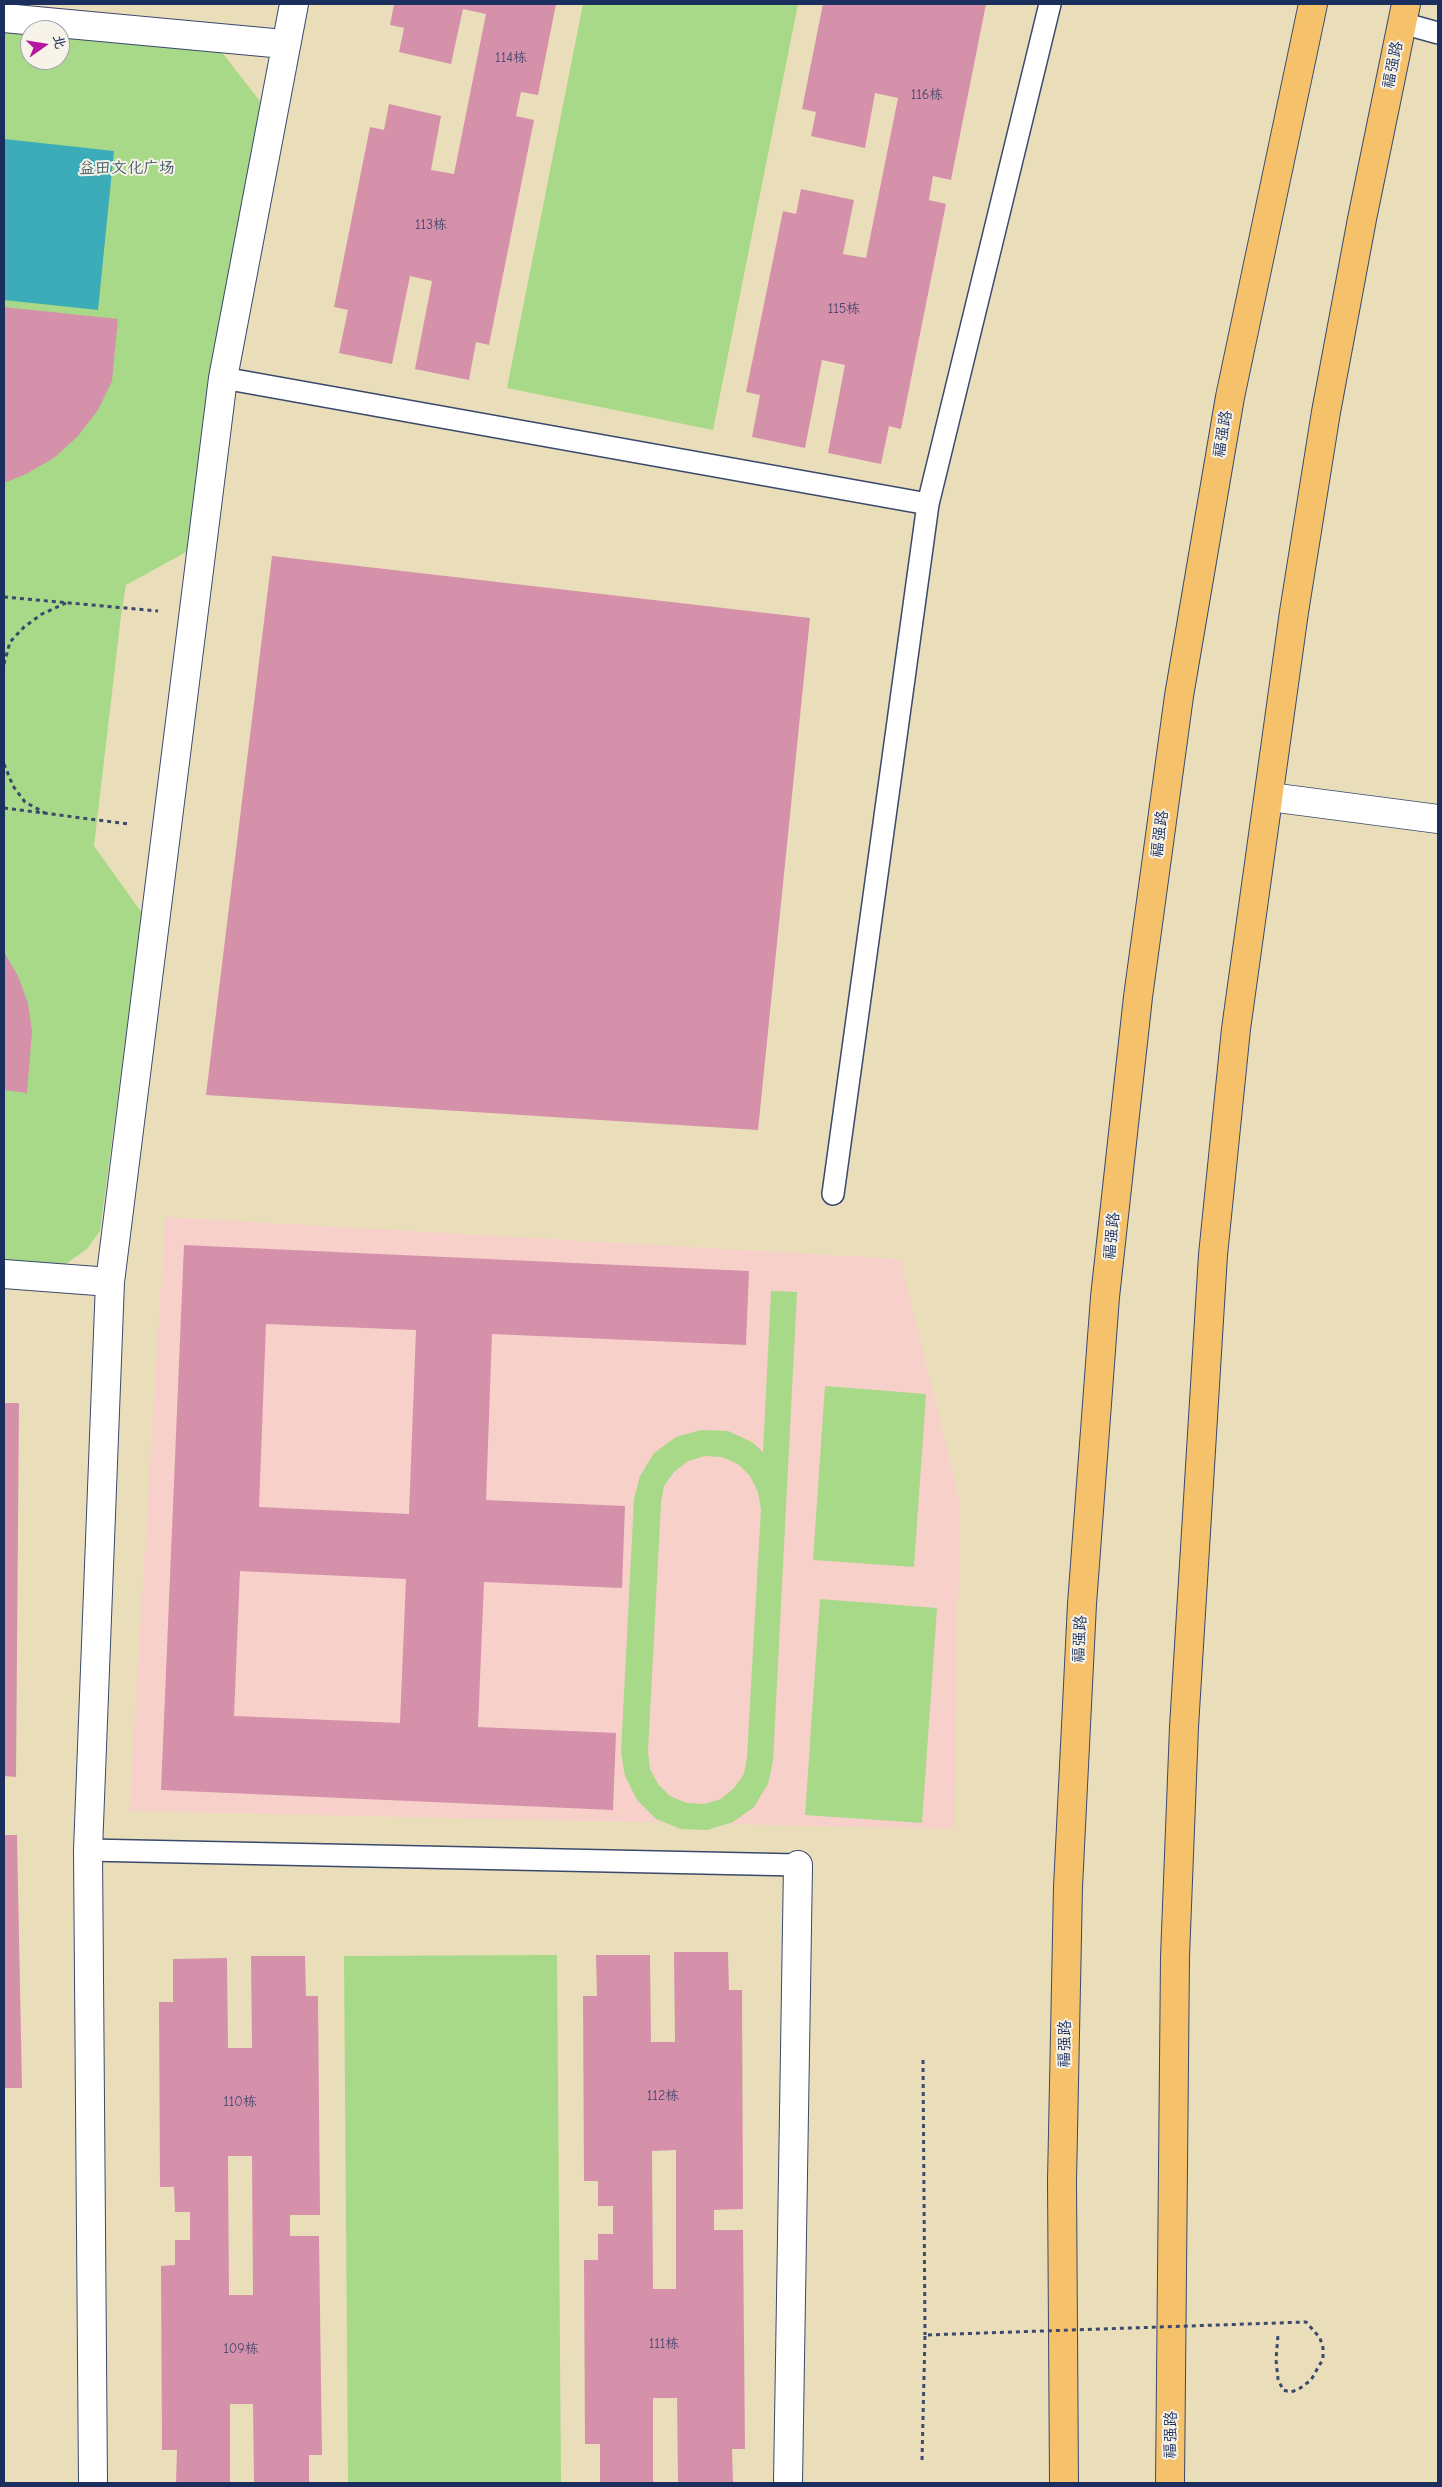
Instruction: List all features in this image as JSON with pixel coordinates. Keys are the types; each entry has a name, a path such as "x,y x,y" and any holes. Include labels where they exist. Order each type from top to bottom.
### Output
{"main road":[{"name":"福强路","path":"1064,2483 1062,2181 1068,1886 1082,1604 1105,1297 1138,997 1179,696 1230,397 1313,4"},
{"name":"福强路","path":"1170,2483 1174,1957 1184,1727 1213,1255 1236,1029 1270,797 1294,612 1326,412 1362,219 1404,13"}],"street":[{"path":"93,2483 88,1850 110,1282 222,378 284,44 294,4"},
{"path":"4,18 284,44"},
{"path":"1270,797 1438,819"},
{"path":"4,1274 110,1282"},
{"path":"788,2483 798,1865"}],"lane":[{"path":"833,1194 928,504 1050,4"},
{"path":"1404,13 1438,33"},
{"path":"222,378 928,504"},
{"path":"88,1850 798,1865"}],"path":[{"path":"4,597 194,614"},
{"path":"4,664 10,642 24,627 42,614 66,602"},
{"path":"4,764 13,786 25,802 48,814"},
{"path":"4,808 167,828"},
{"path":"922,2460 925,2335 923,2060"},
{"path":"925,2335 1306,2322 1320,2338 1323,2348 1323,2359 1311,2380 1299,2389 1290,2392 1283,2390 1278,2379 1276,2360 1278,2335"}],"shaded area":[{"path":"165,1217 900,1259 960,1501 954,1829 129,1811"}],"green space":[{"path":"583,4 798,4 713,430 507,388"},
{"name":"益田文化广场","path":"4,31 20,32 20,70 70,70 70,37 220,50 263,105 188,551 126,585 121,616 94,846 142,913 100,1231 87,1249 57,1270 4,1265"},
{"path":"771,1291 797,1292 773,1761 768,1784 754,1807 733,1822 707,1830 681,1829 656,1819 637,1800 625,1776 621,1752 634,1499 640,1476 654,1453 676,1437 701,1430 728,1431 752,1442 763,1452","holes":["705,1456 722,1457 738,1464 750,1476 758,1492 761,1509 747,1757 744,1774 734,1788 721,1799 704,1804 687,1803 670,1796 658,1784 650,1769 648,1752 661,1503 664,1486 674,1472 688,1461"]},
{"path":"825,1386 926,1394 914,1567 813,1560"},
{"path":"820,1599 937,1608 922,1823 805,1815"},
{"path":"557,1955 561,2483 348,2483 344,1956"}],"water":[{"path":"4,139 114,151 98,310 4,300"}],"building":[{"path":"394,4 556,4 538,95 521,92 516,116 534,120 489,345 476,342 469,380 415,369 432,281 410,276 392,364 339,353 348,310 334,307 370,127 384,130 389,104 441,116 431,170 454,174 486,14 463,9 451,64 399,52 404,28 390,25"},
{"path":"823,4 986,4 951,180 933,176 929,200 946,204 901,429 889,426 881,464 828,453 845,365 822,360 805,448 752,437 760,395 746,392 783,211 796,214 801,189 854,200 843,254 866,258 898,98 875,93 865,148 811,136 816,112 802,109"},
{"path":"4,307 118,319 112,381 98,410 78,436 54,458 26,474 4,483"},
{"path":"272,556 810,618 758,1130 206,1095"},
{"path":"4,952 18,976 28,1003 32,1031 27,1093 4,1090"},
{"path":"184,1245 749,1271 746,1345 492,1334 486,1500 625,1506 622,1588 484,1582 478,1727 616,1733 613,1810 161,1790","holes":["266,1324 416,1330 409,1514 259,1507","240,1571 406,1579 400,1723 234,1716"]},
{"path":"4,1403 19,1403 16,1777 4,1776"},
{"path":"4,1835 17,1835 22,2088 4,2088"},
{"path":"674,1952 728,1952 729,1990 742,1990 743,2209 714,2210 714,2230 743,2230 745,2449 732,2449 733,2483 678,2483 677,2398 653,2398 653,2483 600,2483 600,2444 585,2444 584,2260 598,2260 598,2234 613,2234 613,2206 598,2206 598,2181 584,2181 583,1996 597,1996 596,1955 650,1955 651,2042 675,2042","holes":["676,2150 676,2289 653,2289 652,2151"]},
{"path":"251,1956 305,1956 306,1996 318,1996 320,2215 290,2215 290,2236 319,2236 322,2455 309,2455 309,2483 254,2483 253,2404 230,2404 230,2483 176,2483 177,2450 162,2450 161,2266 175,2265 175,2240 190,2240 190,2212 175,2212 174,2187 160,2187 159,2002 173,2002 173,1959 227,1958 228,2048 252,2048","holes":["228,2156 252,2156 253,2295 229,2295"]}]}
